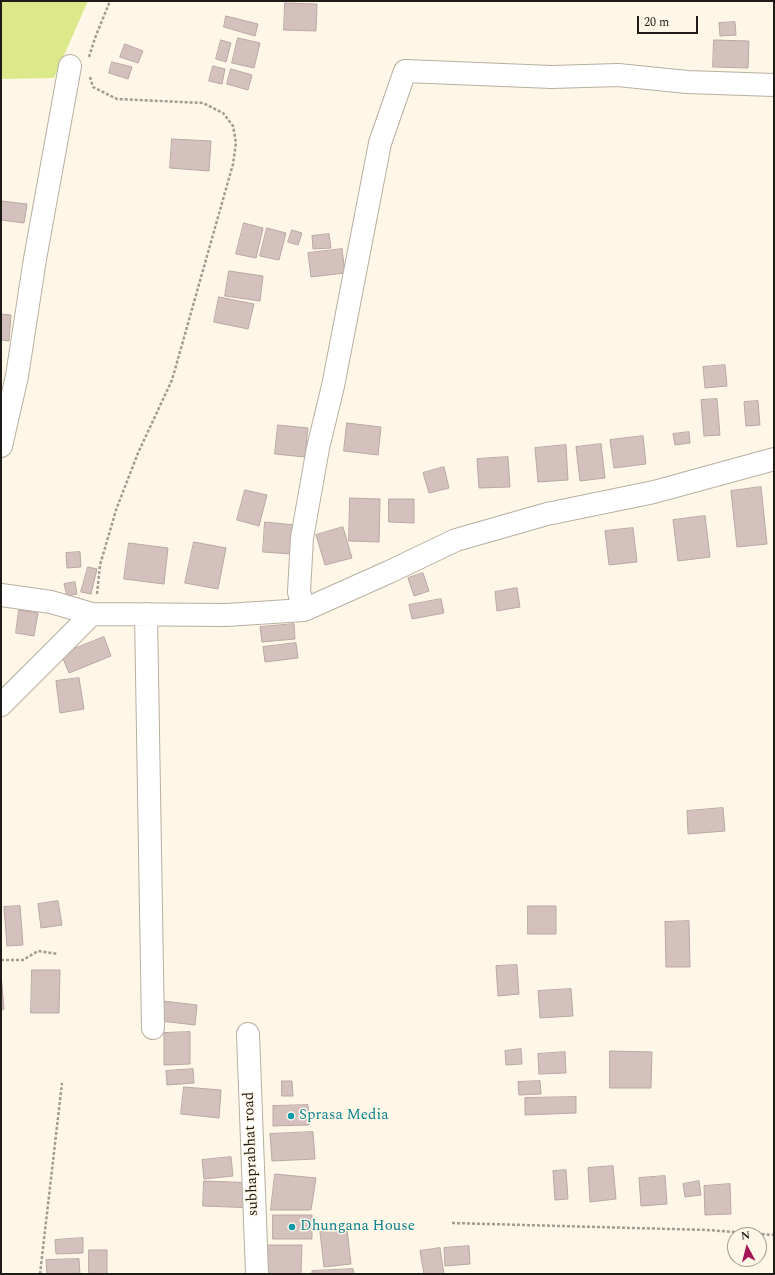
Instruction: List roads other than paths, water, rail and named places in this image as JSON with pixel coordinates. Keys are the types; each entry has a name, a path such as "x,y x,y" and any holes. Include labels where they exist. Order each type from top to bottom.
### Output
{"street":[{"path":"1,446 17,376 35,259 82,66"},
{"path":"304,610 299,592 302,538 318,448 333,386 380,143 405,72 552,77 618,75 688,82 774,85"},
{"path":"1,595 51,602 92,614 226,615 304,610 456,540 547,514 654,492 774,458"},
{"path":"1,705 92,614"},
{"path":"146,614 153,1028"},
{"name":"subhaprabhat road","path":"248,1034 257,1274"}],"place":[{"name":"Sprasa Media","path":"291,1116"},
{"name":"Dhungana House","path":"292,1227"}]}
